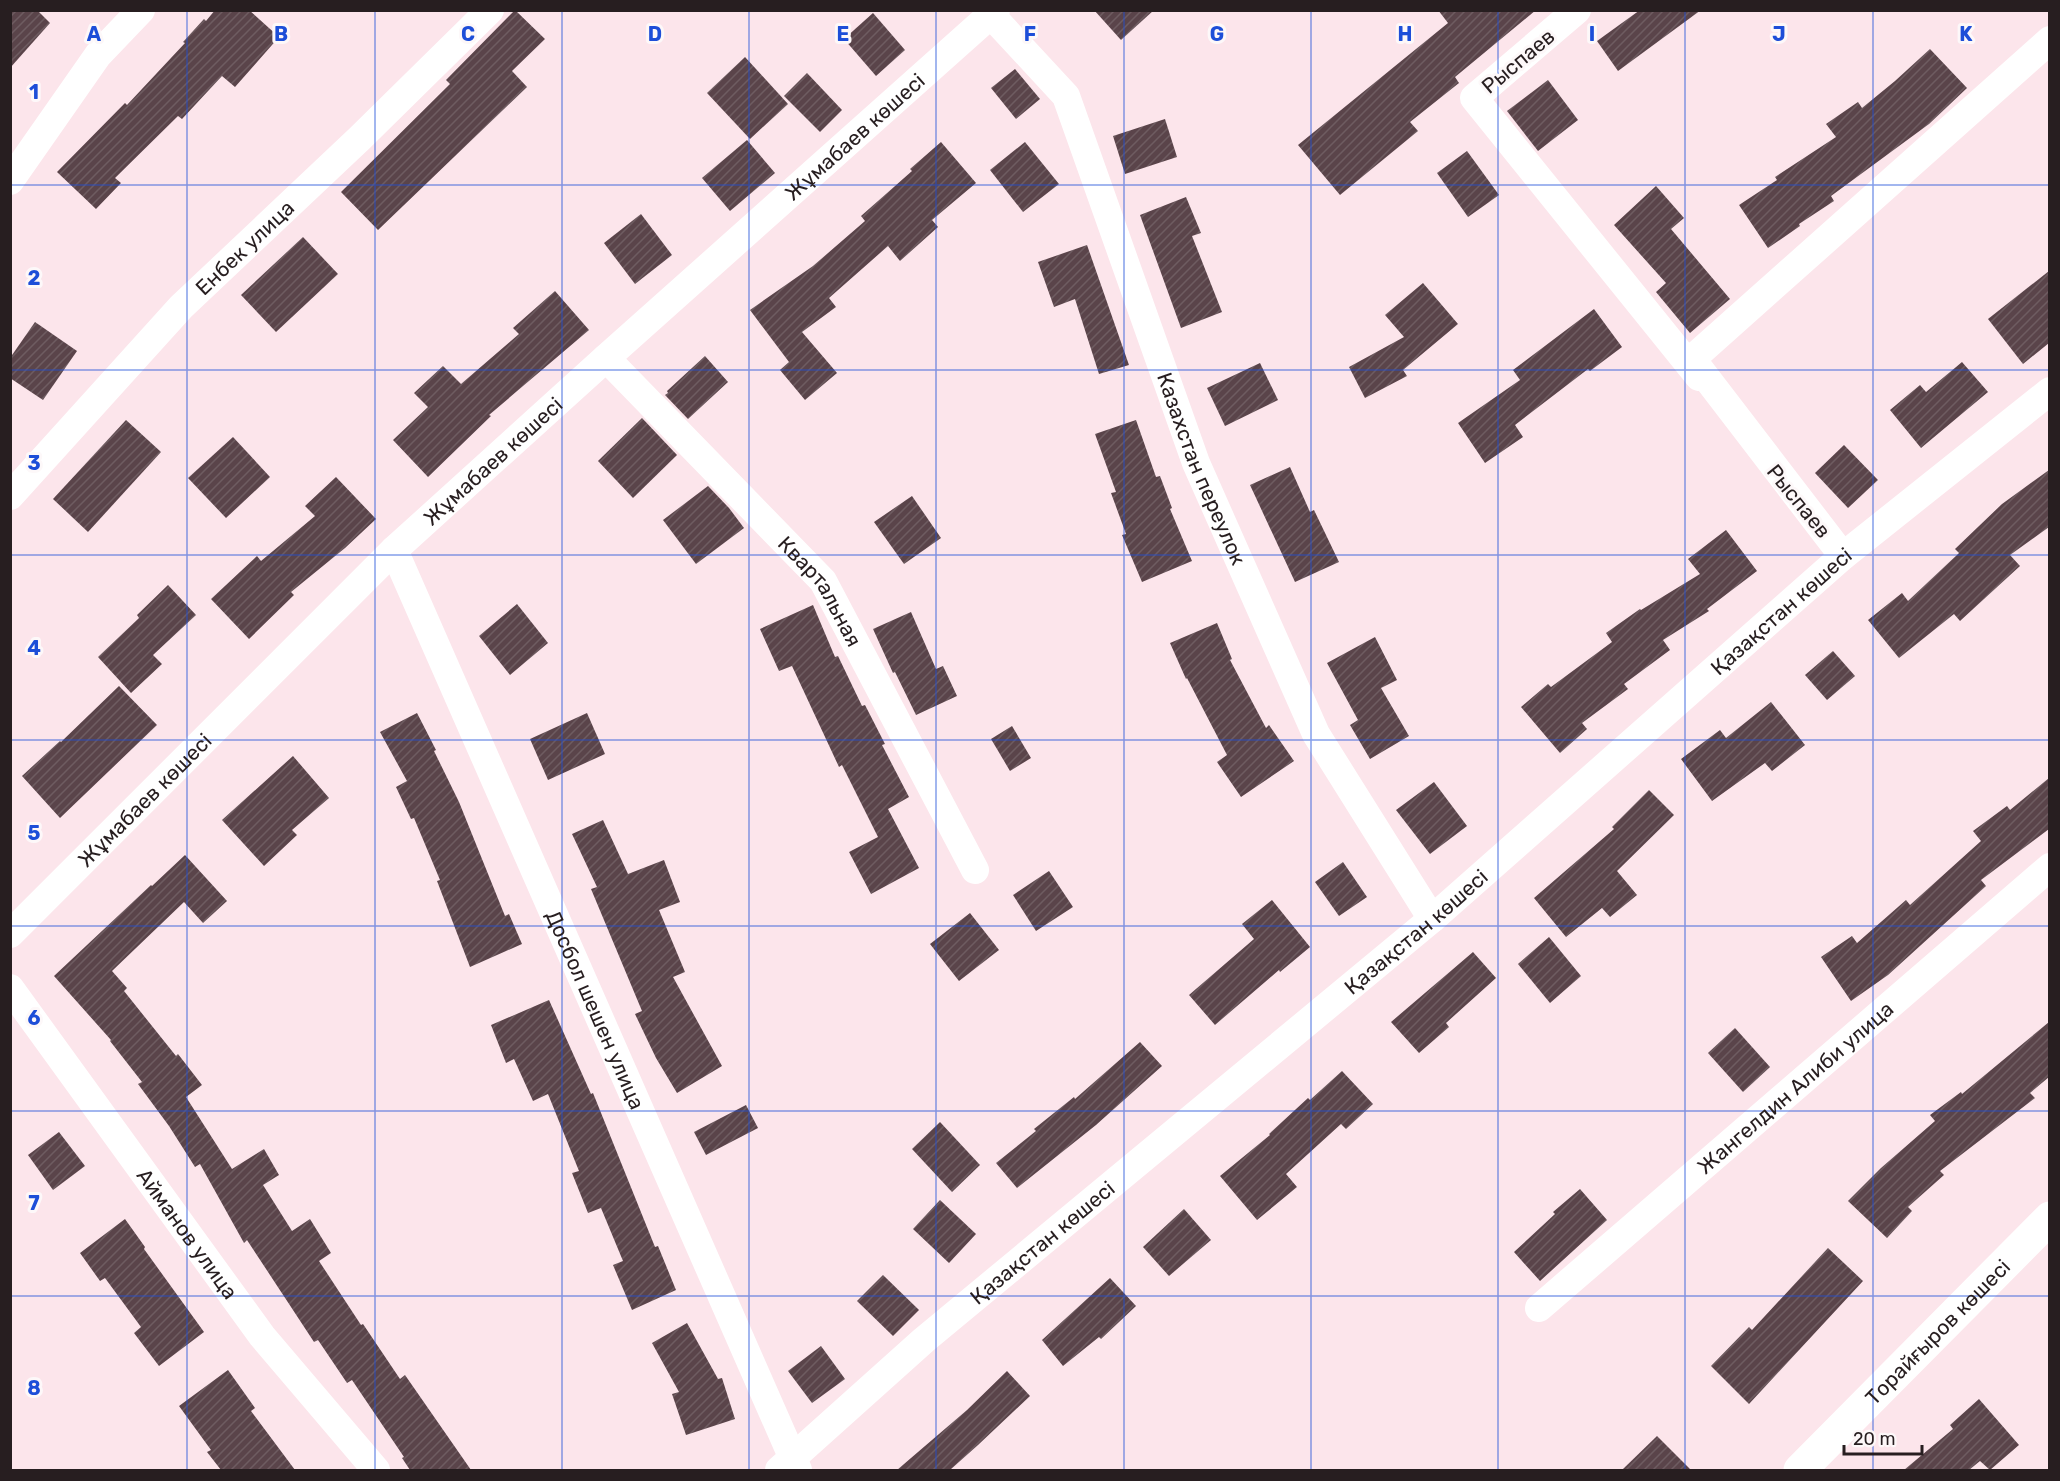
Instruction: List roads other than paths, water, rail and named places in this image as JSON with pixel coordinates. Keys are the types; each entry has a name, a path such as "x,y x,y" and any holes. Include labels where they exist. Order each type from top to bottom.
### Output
{"street":[{"path":"10,181 98,55 141,10"},
{"name":"Енбек улица","path":"10,496 181,307 360,138 490,10"},
{"name":"Рыспаев","path":"1577,10 1474,98 1844,556"},
{"name":"Жұмабаев көшесі","path":"10,934 393,550 994,13"},
{"name":"Казахстан переулок","path":"994,13 1066,96 1196,463 1316,734 1432,919"},
{"name":"Рыспаев","path":"1844,556 1692,359 2049,40"},
{"name":"Квартальная","path":"606,358 823,581 975,870"},
{"name":"Қазақстан көшесі","path":"790,1466 924,1340 1432,919 1844,556 2049,391"},
{"name":"Досбол шешен улица","path":"393,550 790,1466"},
{"name":"Жангелдин Алиби улица","path":"1539,1308 2049,867"},
{"name":"Айманов улица","path":"10,988 262,1336 376,1470"},
{"name":"Торайғыров көшесі","path":"1800,1470 2048,1221"}]}
